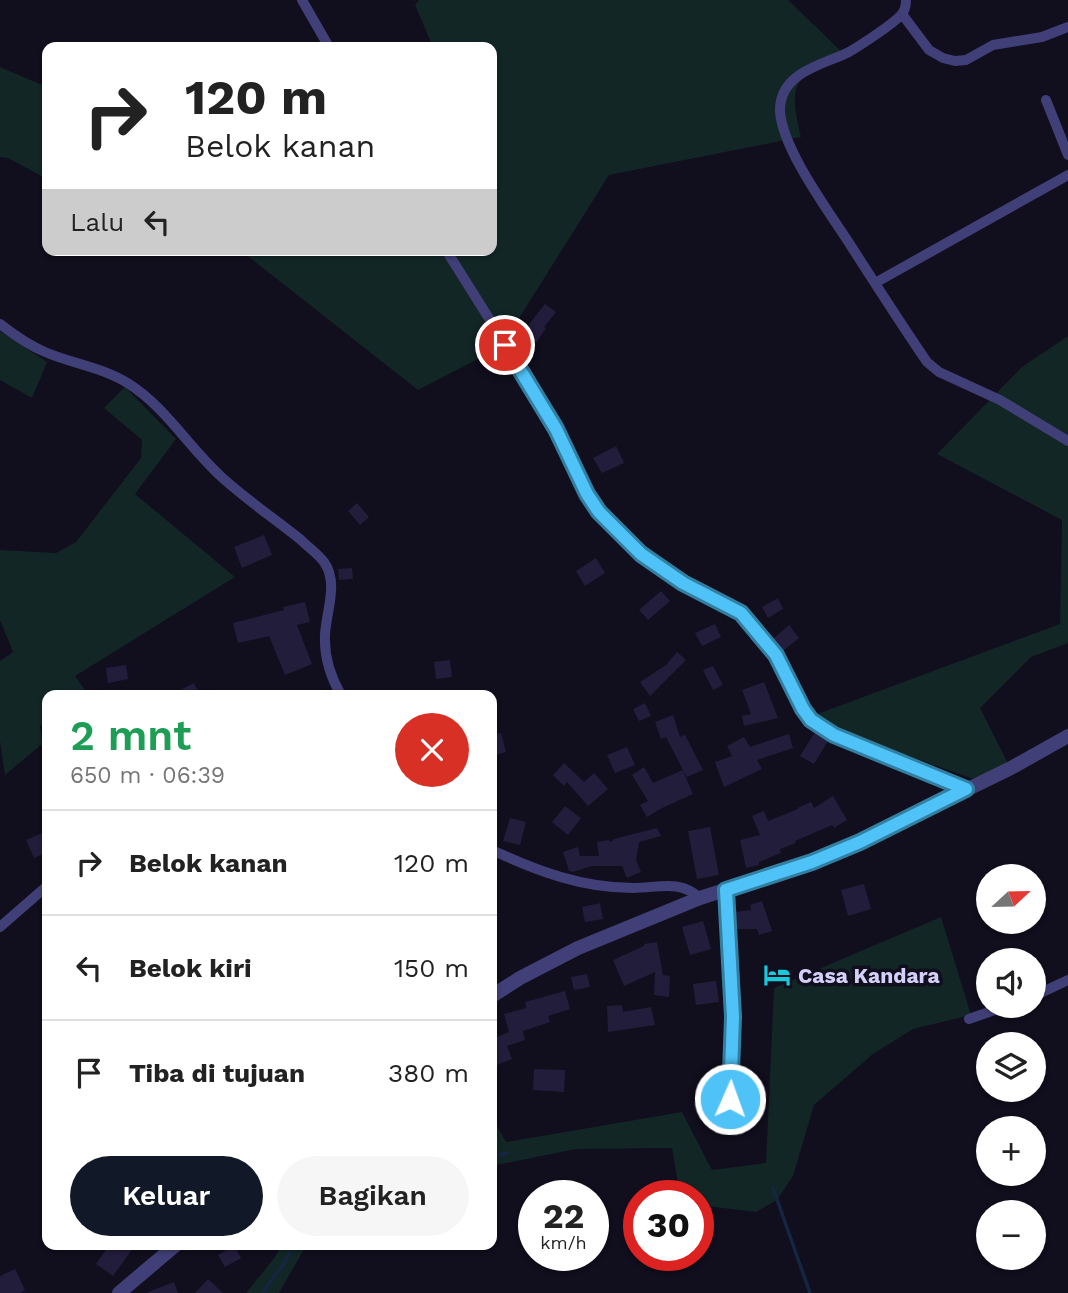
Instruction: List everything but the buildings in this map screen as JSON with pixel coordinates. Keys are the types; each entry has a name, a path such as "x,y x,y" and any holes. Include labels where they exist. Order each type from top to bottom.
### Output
{"street":[{"path":"302,0 326,42"},
{"path":"906,0 902,14 855,48 808,69 785,90 781,101 783,124 790,145 909,336 933,367 1000,400 1068,441"},
{"path":"902,14 929,50 955,61 966,60 993,45 1042,37 1068,27"},
{"path":"1046,100 1068,155"},
{"path":"875,283 1068,175"},
{"path":"450,256 534,390 587,494 618,532 641,554 683,583 741,613 776,655 811,720 834,735 966,789"},
{"path":"0,324 47,353 90,365 129,384 154,404 226,481 291,532 324,563 329,574 331,595 325,653 330,674 338,690"},
{"path":"497,993 578,948 700,898 812,862 860,842 1068,736"},
{"path":"497,852 553,876 590,884 632,888 686,887 700,898"},
{"path":"0,927 42,890"},
{"path":"726,890 733,1017 730,1099"},
{"path":"1046,990 1068,980"},
{"path":"969,1019 976,1017"},
{"path":"118,1293 170,1250"}],"green space":[{"path":"419,0 788,0 845,55 815,69 799,83 795,103 801,137 609,175 501,347 418,390 248,256 446,256 450,265 456,256 497,256 497,42 431,42 415,5"},
{"path":"0,67 42,85 42,176 8,158 0,157"},
{"path":"0,331 47,362 32,398 0,380"},
{"path":"1068,336 1068,643 1031,657 980,708 1012,771 985,783 804,719 1060,624 1062,520 937,454 1022,367"},
{"path":"125,387 176,439 135,494 235,577 75,676 85,690 42,690 42,744 5,775 0,741 0,661 13,652 0,620 0,550 56,553 76,542 141,458 142,440 104,408"},
{"path":"941,917 971,1015 913,1029 873,1054 814,1105 793,1176 777,1200 756,1212 714,1207 714,1180 677,1180 672,1148 576,1149 497,1165 497,1126 506,1142 682,1112 712,1170 766,1163 774,988"},
{"path":"279,1250 304,1250 279,1293 246,1293"}],"waterway":[{"path":"497,1155 508,1153"},
{"path":"773,1188 810,1293"},
{"path":"262,1293 291,1250"}],"place":[{"name":"Casa Kandara","path":"777,975"}],"route":[{"path":"505,345 556,429 587,494 599,512 641,554 683,583 741,613 776,655 811,720 857,746 966,789 860,842 812,862 726,890 733,1017 730,1099"}]}
